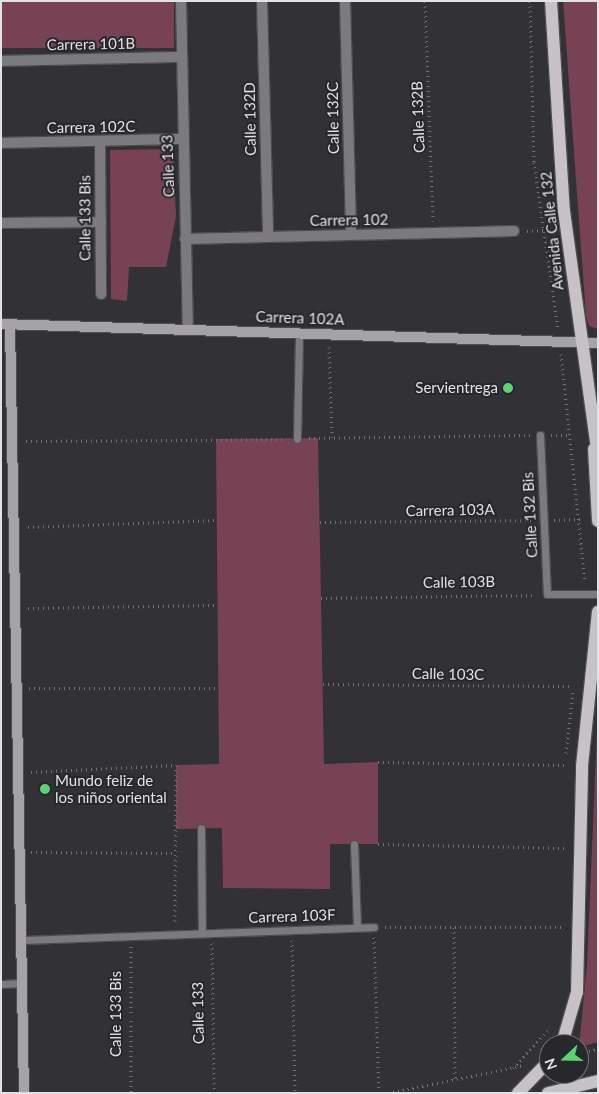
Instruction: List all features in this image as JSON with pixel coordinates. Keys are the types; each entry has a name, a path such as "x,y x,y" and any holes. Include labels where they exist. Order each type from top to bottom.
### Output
{"main road":[{"name":"Avenida Calle 132","path":"551,1 564,211 598,456"},
{"path":"594,434 598,521"},
{"path":"565,1034 577,992 582,766 598,612"},
{"path":"518,1093 539,1071"},
{"path":"548,1093 598,1081"}],"street":[{"name":"Calle 133","path":"181,1 182,139 188,330"},
{"name":"Calle 132D","path":"262,1 268,237"},
{"name":"Calle 132C","path":"345,1 351,235"},
{"name":"Carrera 101B","path":"1,61 181,57"},
{"name":"Carrera 102C","path":"1,144 182,139"},
{"name":"Calle 133 Bis","path":"100,142 101,294"},
{"path":"1,223 101,222"},
{"name":"Carrera 102","path":"185,239 514,231"},
{"name":"Carrera 102A","path":"6,324 598,343"},
{"path":"6,324 14,527 24,1093"}],"lane":[{"path":"297,439 299,334"},
{"name":"Calle 132 Bis","path":"540,435 547,594"},
{"path":"547,594 598,594"},
{"path":"201,828 202,933"},
{"path":"354,844 357,927"},
{"name":"Carrera 103F","path":"21,940 374,927"},
{"path":"1,984 22,983"}],"path":[{"name":"Calle 132B","path":"425,1 433,233"},
{"path":"530,1 533,59 529,100 555,304"},
{"path":"514,231 547,230"},
{"path":"329,334 332,438"},
{"name":"Carrera 103A","path":"320,522 581,519"},
{"path":"14,527 217,520"},
{"name":"Calle 103B","path":"321,598 547,594"},
{"path":"15,609 218,604"},
{"name":"Calle 103C","path":"323,684 574,686"},
{"path":"17,688 218,688"},
{"path":"378,762 566,765"},
{"path":"18,773 176,765 175,934"},
{"path":"378,844 565,848"},
{"path":"19,852 176,853"},
{"path":"379,1093 374,927 564,927"},
{"path":"454,927 454,1080"},
{"path":"292,930 295,1093"},
{"name":"Calle 133","path":"212,933 214,1093"},
{"name":"Calle 133 Bis","path":"131,936 131,1093"},
{"path":"388,1093 513,1068"}],"shaded area":[{"path":"1,1 174,1 174,48 1,48"},
{"path":"563,1 598,1 598,329 589,326 586,316"},
{"path":"173,149 176,216 166,267 129,267 127,301 111,299 110,150"},
{"path":"318,438 324,764 378,762 378,844 330,844 330,889 223,888 222,828 176,829 176,765 219,764 216,439"},
{"path":"598,708 598,1042 589,1044 589,1034 580,1034 587,965"}],"place":[{"name":"Servientrega","path":"508,388"},
{"name":"Mundo feliz de los niños oriental","path":"45,789"}]}
